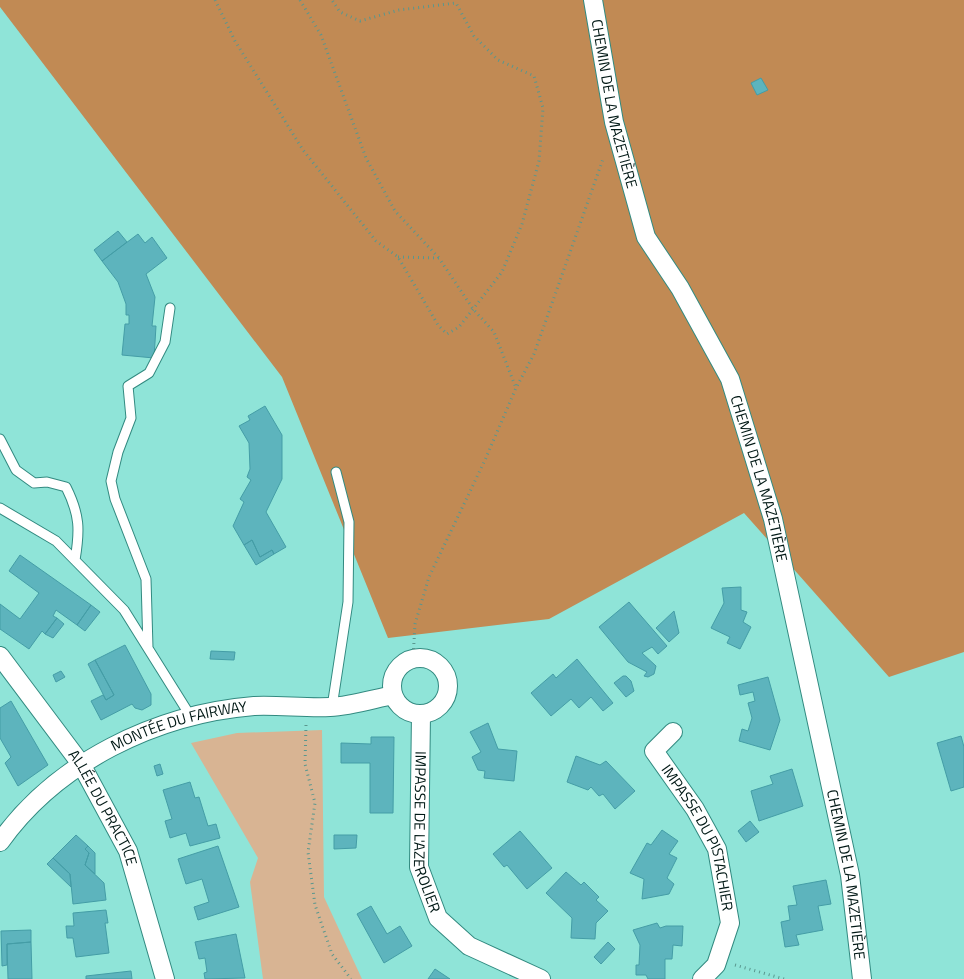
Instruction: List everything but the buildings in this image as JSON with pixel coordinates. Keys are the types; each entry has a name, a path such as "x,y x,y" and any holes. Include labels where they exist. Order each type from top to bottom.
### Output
{"street":[{"name":"CHEMIN DE LA MAZETIÈRE","path":"593,0 614,122 646,237 680,288 730,379 773,519 850,875 862,979"},
{"name":"ALLÉE DU PRACTICE","path":"0,656 81,764 128,851 165,979"},
{"path":"413,659 431,661 444,673 447,682 447,692 438,708 421,714 404,710 393,696 393,677 397,669 413,659"},
{"name":"MONTÉE DU FAIRWAY","path":"0,842 14,822 57,781 81,764 142,732 203,713 254,706 332,707 393,696"},
{"name":"IMPASSE DE L'AZEROLIER","path":"421,714 420,867 438,918 469,946 541,979"},
{"name":"IMPASSE DU PISTACHIER","path":"673,732 654,750 695,809 717,849 730,923 716,965 702,979"}],"lane":[{"path":"148,648 146,579 115,499 111,482 131,418 128,386 149,373 165,342 170,308"},
{"path":"0,439 12,464 34,483 47,482 66,486 76,507 80,531 75,560"},
{"path":"332,707 348,602 349,522 336,472"},
{"path":"0,508 56,541 124,610 191,717"}],"path":[{"path":"215,0 235,41 303,150 376,241 398,257 438,325 447,334 459,327 502,272 522,224 538,161 543,108 534,76 498,60 474,36 456,2 399,10 360,21 340,12 332,0"},
{"path":"300,0 321,35 366,158 395,212 439,258 473,309 494,332 516,388"},
{"path":"413,659 415,624 429,577 485,460 516,388 534,354 604,156"},
{"path":"398,257 439,258"},
{"path":"307,707 305,764 315,803 308,852 315,905 332,954 351,979"},
{"path":"718,960 784,979"}],"shaded area":[{"path":"0,0 964,0 964,652 889,677 744,513 549,619 388,638 282,377 0,7"},
{"path":"322,730 324,897 362,979 263,979 250,882 258,858 191,743 237,733"}]}
